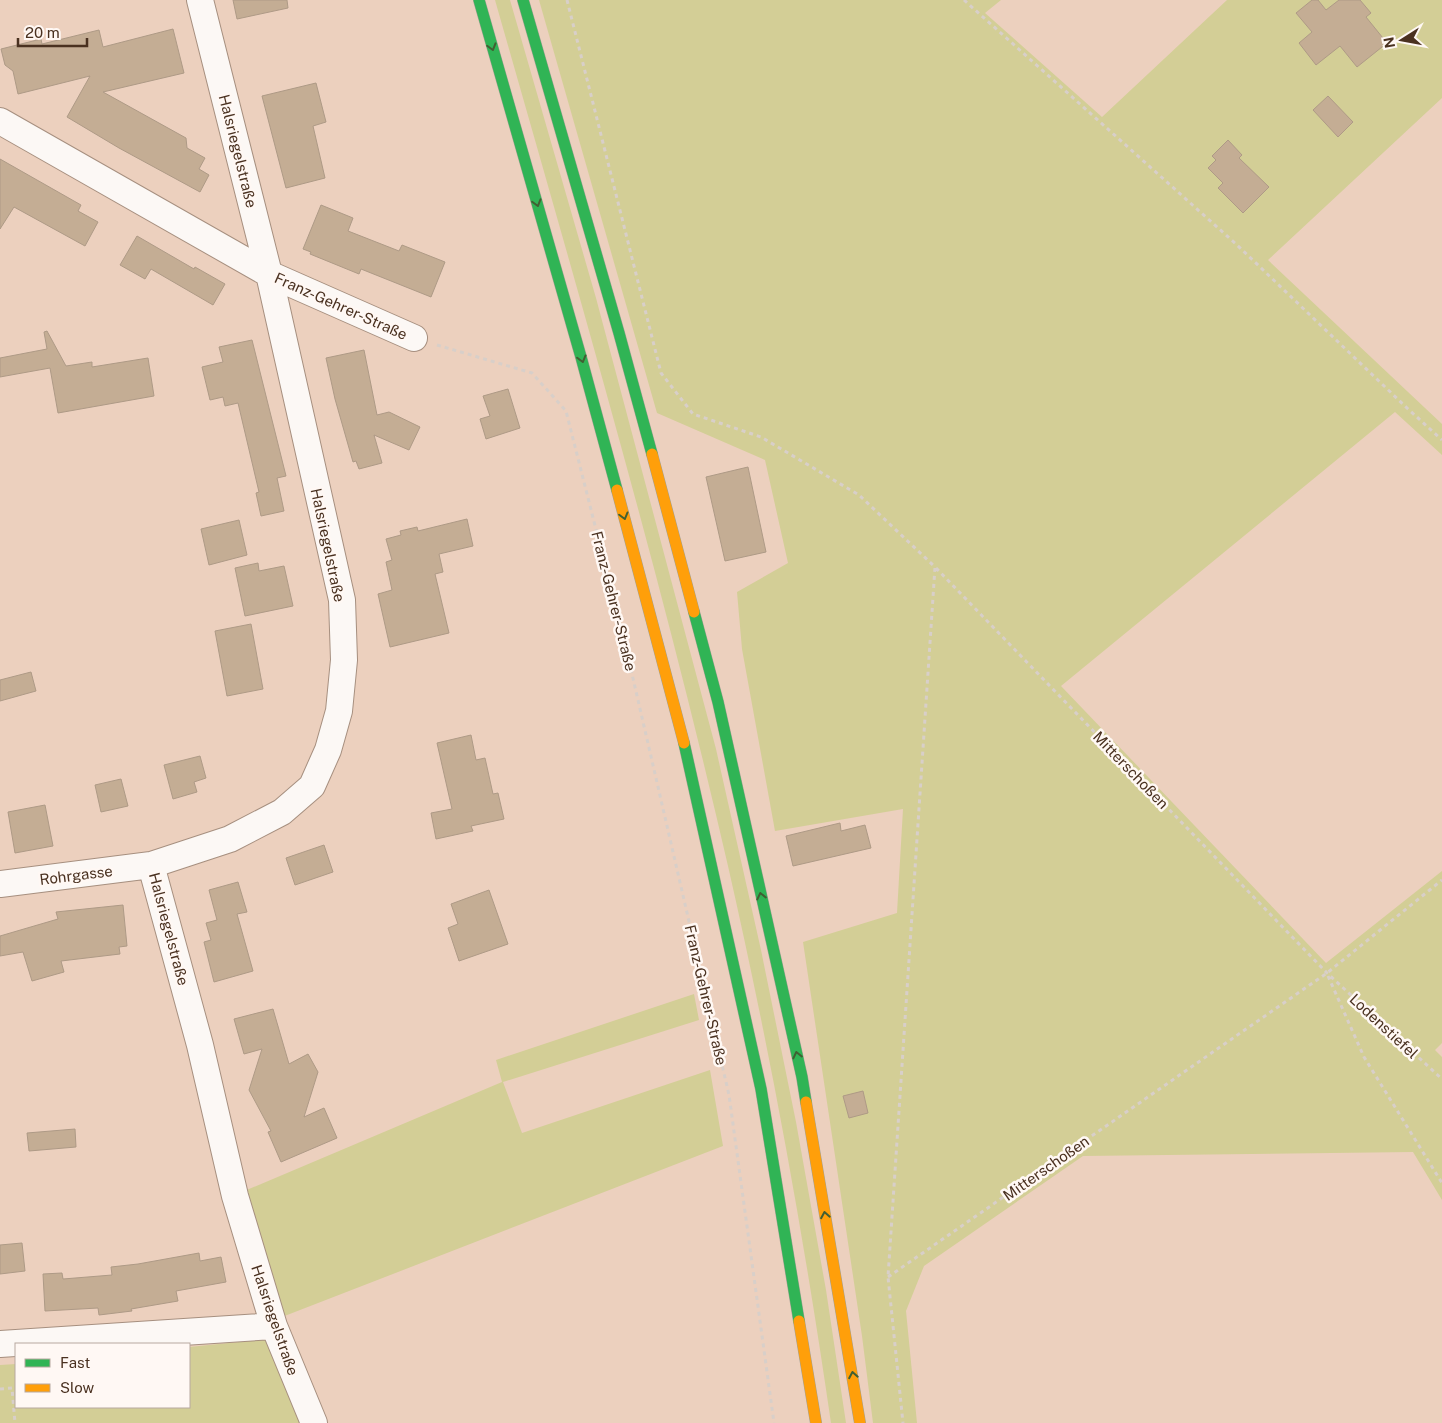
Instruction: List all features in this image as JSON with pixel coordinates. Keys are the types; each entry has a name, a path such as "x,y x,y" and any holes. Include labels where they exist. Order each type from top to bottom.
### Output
{"main road":[{"path":"479,0 581,357 679,722 761,1088 816,1423"},
{"path":"523,0 619,333 718,702 802,1077 860,1423"}],"street":[{"name":"Halsriegelstraße","path":"200,0 268,274 342,600 344,660 339,711 328,750 312,786 282,812 230,839 151,865 200,1044 235,1196 274,1326 314,1423"},
{"name":"Franz-Gehrer-Straße","path":"0,120 268,274 414,338"},
{"name":"Rohrgasse","path":"0,884 151,865"},
{"path":"15,1343 274,1326"},
{"path":"0,1344 15,1343"}],"path":[{"name":"Mitterschoßen","path":"567,0 661,373 692,414 761,437 859,496 936,567 1327,973"},
{"path":"964,0 1236,244 1442,440"},
{"name":"Franz-Gehrer-Straße","path":"414,338 532,373 566,411 626,648 729,1095 774,1423"},
{"path":"903,1423 888,1277 936,567"},
{"name":"Mitterschoßen","path":"888,1277 1327,973 1442,880"},
{"path":"1327,973 1364,1057 1442,1183"},
{"name":"Lodenstiefel","path":"1327,973 1442,1079"},
{"path":"0,1389 12,1388 15,1423"}],"shaded area":[{"path":"495,0 510,0 596,298 716,749 761,950 796,1122 826,1290 846,1423 831,1423 798,1213 772,1074 728,866 702,757 617,432"},
{"path":"539,0 1001,0 985,13 1102,117 1227,0 1442,0 1442,98 1268,260 1442,424 1442,455 1395,412 1061,686 1326,963 1442,871 1442,1043 1435,1050 1442,1057 1442,1200 1413,1152 1083,1156 924,1266 906,1311 917,1423 873,1423 862,1336 803,942 897,913 903,809 775,831 742,649 737,592 788,563 765,460 657,413"},
{"path":"694,994 699,1020 503,1082 522,1133 710,1070 723,1146 282,1317 242,1192 502,1082 496,1060"},
{"path":"269,1339 305,1423 0,1423 0,1365 15,1364 15,1408 190,1408 190,1347"}],"building":[{"path":"233,0 287,0 288,8 237,19"},
{"path":"1312,0 1318,0 1326,10 1339,0 1360,0 1371,13 1366,17 1387,43 1357,67 1340,46 1316,65 1299,43 1312,32 1296,13"},
{"path":"173,29 184,73 103,92 186,138 187,148 205,158 199,169 209,175 200,192 67,117 90,76 18,94 13,71 5,65 1,49 41,39 42,44 99,30 103,47"},
{"path":"316,83 326,122 313,126 325,178 286,188 262,96"},
{"path":"1328,96 1353,122 1338,137 1313,110"},
{"path":"1228,140 1242,155 1239,158 1269,187 1243,213 1218,188 1223,183 1208,168 1216,160 1212,156"},
{"path":"0,159 81,205 78,211 98,222 85,246 14,207 0,229"},
{"path":"321,205 353,218 348,231 399,251 402,245 445,262 431,297 361,269 359,274 310,254 311,252 303,249"},
{"path":"137,236 194,269 195,267 225,284 213,305 151,269 145,279 120,265"},
{"path":"47,331 66,366 92,362 92,367 148,358 154,396 58,413 50,368 0,377 0,358 47,349 44,332"},
{"path":"252,340 286,476 277,478 284,511 261,516 256,493 259,492 238,403 225,406 223,397 210,400 202,367 223,362 219,347"},
{"path":"364,350 377,415 389,412 420,427 409,450 374,435 382,463 359,469 356,461 353,462 335,399 326,358"},
{"path":"508,389 520,428 486,439 480,419 490,416 483,396"},
{"path":"748,467 766,552 725,561 706,477"},
{"path":"467,519 473,546 439,554 443,572 435,574 449,633 390,647 378,594 392,590 386,562 392,560 386,539 401,535 400,531 417,527 418,531"},
{"path":"239,520 247,555 209,565 201,529"},
{"path":"258,563 259,571 284,566 293,606 245,616 235,568"},
{"path":"251,624 263,689 227,696 215,631"},
{"path":"31,672 36,691 0,701 0,680"},
{"path":"471,735 476,760 485,758 493,794 498,793 504,819 471,826 473,831 436,839 431,813 452,809 437,743"},
{"path":"200,756 206,778 194,782 197,792 173,799 164,765"},
{"path":"121,779 128,806 101,812 95,785"},
{"path":"45,805 53,846 15,853 8,812"},
{"path":"840,823 841,831 865,825 871,848 793,866 786,836"},
{"path":"324,845 333,872 295,885 286,858"},
{"path":"238,882 247,912 237,914 253,971 214,982 204,942 211,940 206,923 217,920 209,890"},
{"path":"489,890 508,944 459,961 448,928 458,924 451,904"},
{"path":"123,905 127,946 119,947 120,954 61,961 64,972 32,981 23,952 0,956 0,936 58,919 56,912"},
{"path":"273,1009 289,1064 308,1054 318,1072 304,1117 324,1108 337,1138 281,1162 268,1132 271,1131 249,1090 262,1049 244,1054 234,1019"},
{"path":"863,1091 868,1113 849,1118 843,1096"},
{"path":"75,1129 76,1147 29,1151 27,1133"},
{"path":"22,1243 25,1271 0,1274 0,1245"},
{"path":"199,1253 200,1261 221,1257 226,1282 176,1291 178,1301 131,1309 132,1311 99,1315 98,1308 45,1311 43,1274 62,1273 63,1279 112,1275 111,1267"}],"traffic: fast":[{"path":"479,0 617,490"},
{"path":"523,0 652,454"},
{"path":"694,612 718,702 806,1102"},
{"path":"684,743 761,1089 799,1321"}],"traffic: slow":[{"path":"652,454 694,612"},
{"path":"617,490 684,743"},
{"path":"806,1102 860,1423"},
{"path":"799,1321 816,1423"}]}
